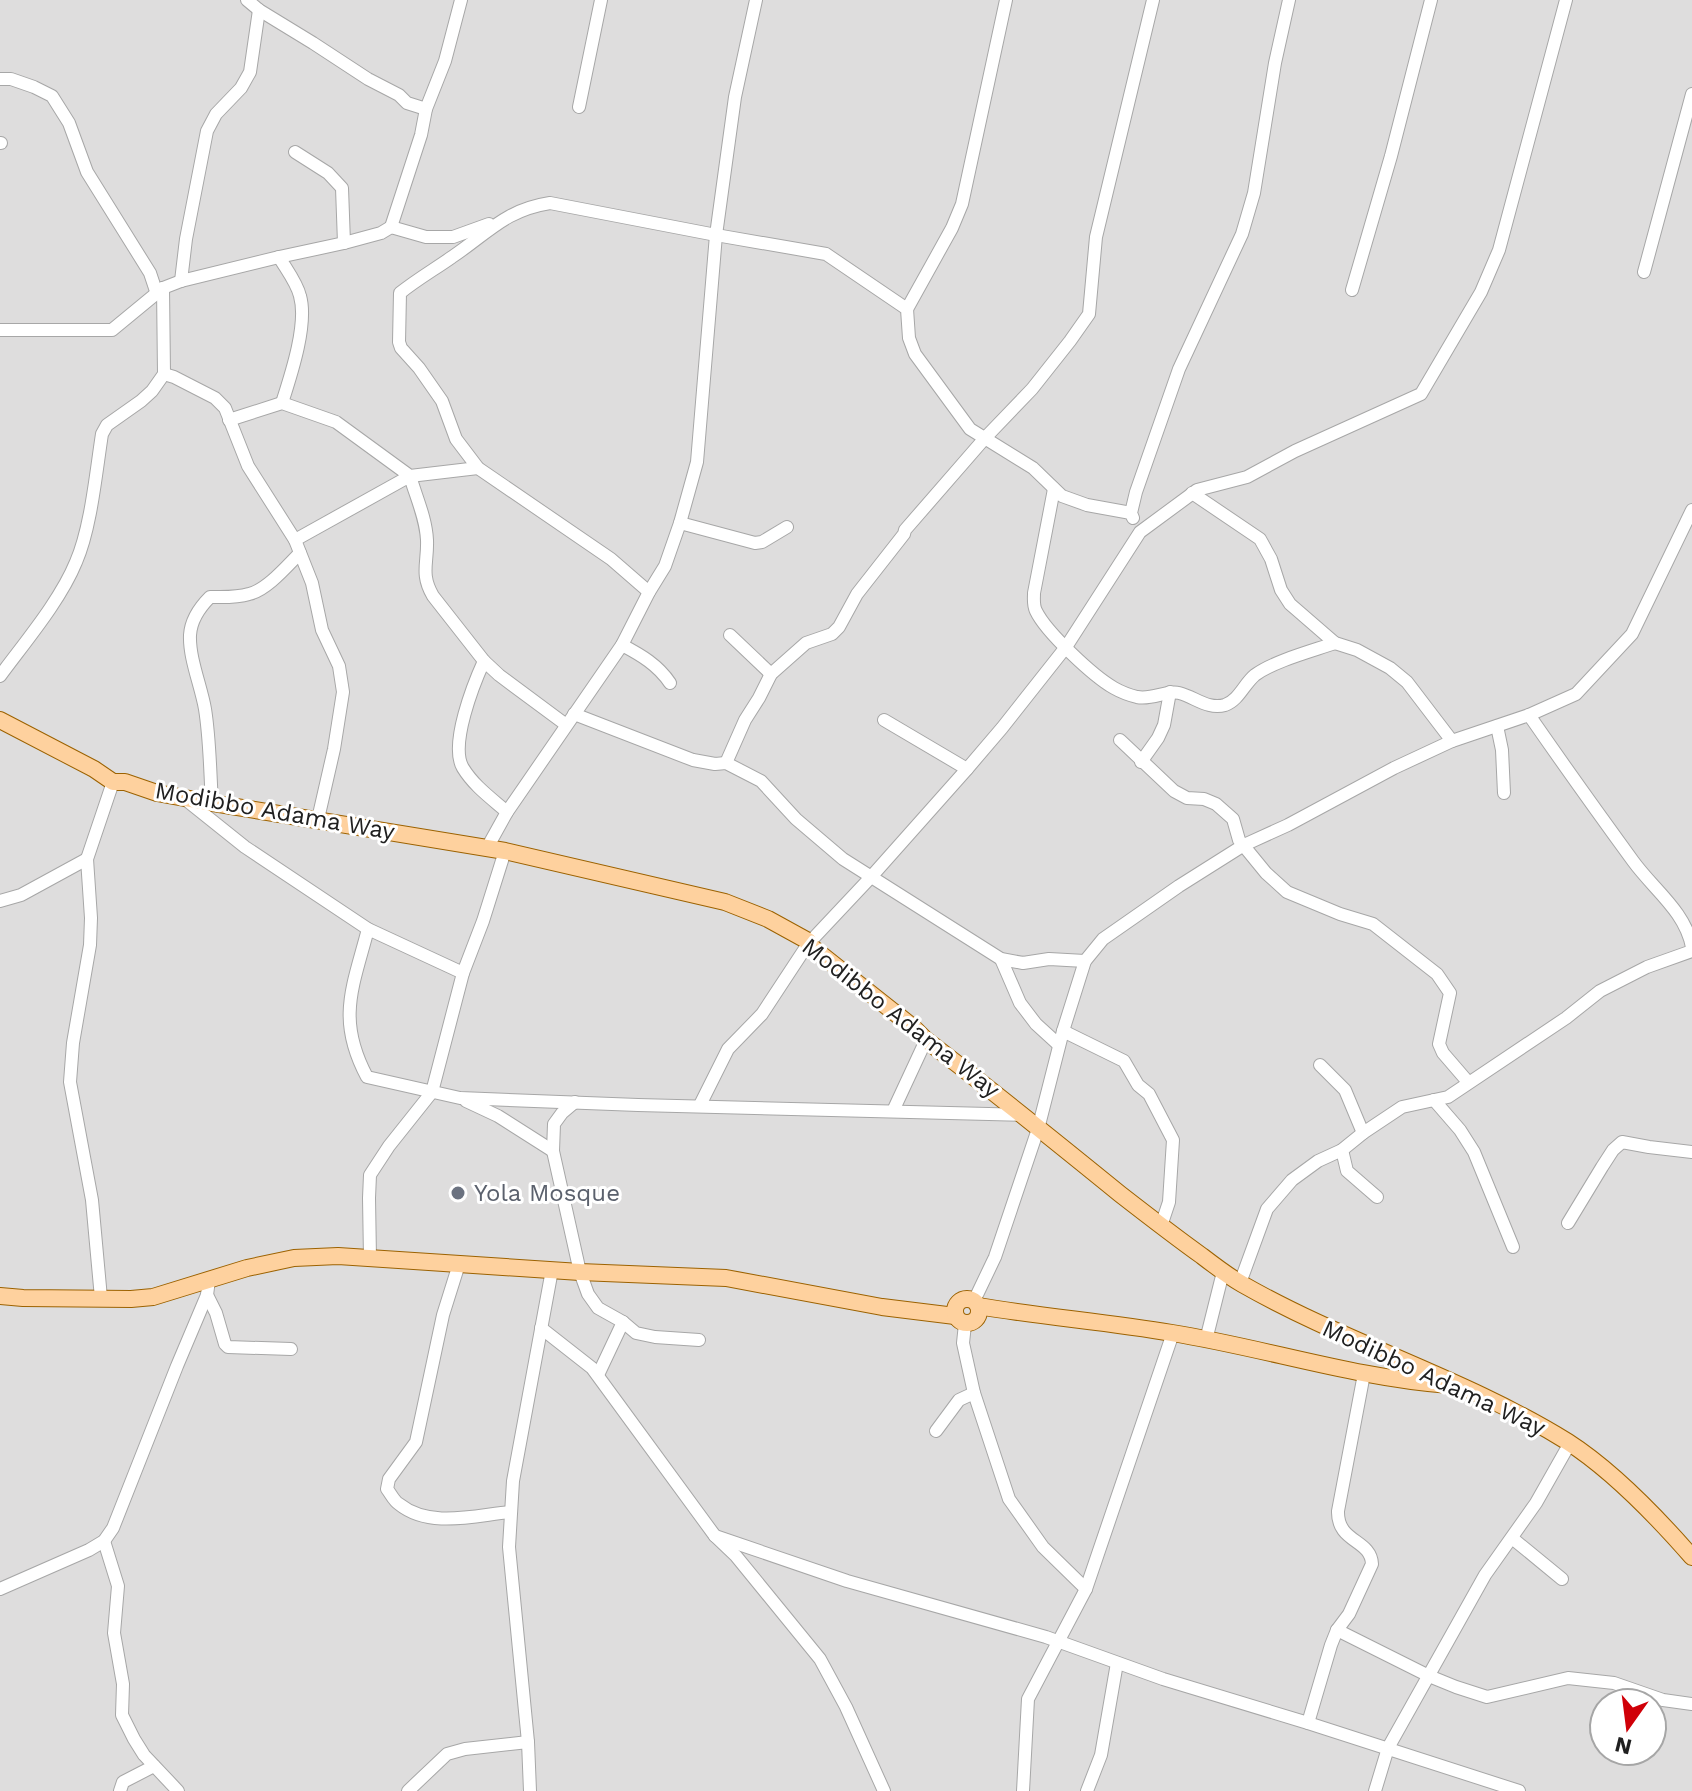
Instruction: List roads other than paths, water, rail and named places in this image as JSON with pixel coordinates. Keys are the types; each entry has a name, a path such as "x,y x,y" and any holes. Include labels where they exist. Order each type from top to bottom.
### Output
{"main road":[{"name":"Modibbo Adama Way","path":"0,720 113,782 125,782 157,793 212,803 505,851 725,902 768,919 808,941 926,1040 1223,1272 1343,1334 1464,1386 1570,1443 1615,1478 1692,1557"},
{"path":"0,1296 153,1297 208,1287 247,1268 294,1258 338,1256 726,1278 882,1307 924,1312 1020,1313 1173,1333 1364,1374 1464,1386"}],"street":[{"path":"247,0 407,103 426,109"},
{"path":"0,79 11,79 52,96 69,123 87,172 150,273 156,291 181,281 381,233 391,227 421,135 426,109 445,61 461,0"},
{"path":"579,107 601,0"},
{"path":"487,848 507,812 622,645 665,566 680,523 697,462 716,235 735,97 756,0"},
{"path":"1006,0 962,204 946,240 907,309 909,338 915,354 970,429 1033,468 1062,496 1087,505 1131,513"},
{"path":"726,763 745,720 771,674 806,643 832,634 839,627 857,594 905,530 1032,389 1089,314 1096,237 1153,0"},
{"path":"1140,532 1131,513 1136,492 1179,369 1242,234 1254,193 1275,63 1289,0"},
{"path":"1352,290 1391,156 1431,0"},
{"path":"700,1105 728,1049 762,1014 808,944 967,769 1066,647 1140,532 1197,490 1247,477 1295,451 1421,394 1481,292 1499,250 1566,0"},
{"path":"181,281 207,131 216,114 241,88 250,72 259,10"},
{"path":"1644,272 1692,94"},
{"path":"295,152 328,173 342,188 344,243"},
{"path":"391,227 426,237 453,237 530,206 550,203 826,254 907,309"},
{"path":"503,219 400,293 401,348 442,401 456,439 478,468 611,559 649,592"},
{"path":"279,257 300,294 304,318 282,403"},
{"path":"0,330 112,330 163,288"},
{"path":"0,676 65,585 77,562 88,521 102,434 107,425 152,391 164,374 163,288"},
{"path":"164,374 215,398 225,408 248,466 295,540 312,583 322,630 339,666 343,692 318,819"},
{"path":"229,420 282,403 336,422 410,476 427,539 427,585 484,661 499,675 570,719 693,760 726,763 761,781 796,819 843,859 1001,959 1023,963 1049,959 1085,961"},
{"path":"295,540 410,476 478,468"},
{"path":"1054,489 1033,607 1066,647 1117,690 1150,699 1170,692 1215,707 1229,704 1255,676 1335,643"},
{"path":"1192,493 1260,539 1290,604 1335,643 1357,650 1390,668 1407,682 1452,741"},
{"path":"1086,1589 1043,1547 1009,1499 974,1393 963,1343 968,1312 995,1257 1038,1129 1059,1045 1085,961 1103,939 1244,845 1452,741 1529,715 1576,694 1632,634 1692,510"},
{"path":"680,523 755,543 787,527"},
{"path":"212,803 206,714 191,646 192,624 210,597 253,594 300,553"},
{"path":"730,635 771,674"},
{"path":"622,645 661,670 670,683"},
{"path":"484,661 471,689 459,755 461,765 478,787 507,812"},
{"path":"1141,762 1164,725 1170,692"},
{"path":"1240,1283 1267,1209 1292,1180 1318,1161 1342,1150 1402,1107 1448,1097 1566,1018 1600,991 1692,949 1682,919 1637,866 1529,715"},
{"path":"884,720 967,769"},
{"path":"1497,726 1502,750 1504,793"},
{"path":"1120,740 1174,791 1187,798 1204,799 1216,804 1233,819 1239,840 1266,873 1287,892 1373,924 1437,974 1450,993 1439,1044 1468,1082"},
{"path":"101,1298 92,1200 70,1082 73,1043 90,945 87,859 113,782"},
{"path":"183,797 245,847 368,929 463,973"},
{"path":"370,1258 370,1175 432,1092 463,973 505,851"},
{"path":"0,901 21,895 87,859"},
{"path":"368,929 349,1005 349,1028 367,1077 460,1098 1023,1115"},
{"path":"1001,959 1020,1003 1036,1024 1059,1045"},
{"path":"1063,1031 1124,1061 1138,1085 1149,1094 1173,1140 1169,1202 1161,1226"},
{"path":"893,1111 926,1040"},
{"path":"1320,1065 1345,1090 1363,1133"},
{"path":"460,1098 498,1116 553,1151"},
{"path":"1434,1100 1474,1152 1513,1247"},
{"path":"575,1102 554,1124 553,1151 580,1272 588,1294 598,1308 636,1333 699,1340"},
{"path":"1568,1223 1613,1150 1622,1142 1692,1152"},
{"path":"1342,1150 1347,1171 1377,1197"},
{"path":"459,1264 443,1315 416,1442 389,1479 387,1489 397,1504 423,1517 451,1518 511,1512"},
{"path":"530,1791 509,1547 513,1481 552,1270"},
{"path":"1206,1340 1223,1272"},
{"path":"208,1287 228,1347 291,1349"},
{"path":"0,1589 89,1550 104,1541 113,1528 208,1287"},
{"path":"598,1375 623,1322"},
{"path":"541,1328 598,1375 715,1536 736,1556 820,1659 846,1707 884,1791"},
{"path":"1023,1791 1028,1699 1086,1589 1173,1333"},
{"path":"1308,1723 1337,1630 1349,1614 1372,1564 1372,1557 1341,1529 1338,1522 1364,1374"},
{"path":"936,1431 959,1400 974,1393"},
{"path":"1375,1791 1388,1748 1485,1575 1536,1503 1570,1443"},
{"path":"715,1536 847,1581 1059,1642 1163,1679 1519,1791"},
{"path":"1512,1538 1562,1579"},
{"path":"104,1541 118,1586 114,1633 123,1684 122,1715 144,1755 178,1791"},
{"path":"1337,1630 1429,1676 1487,1697 1568,1678 1614,1683 1663,1700 1692,1704"},
{"path":"1087,1791 1101,1755 1117,1663"},
{"path":"408,1791 447,1754 528,1742"},
{"path":"120,1791 123,1782 154,1766"}],"place":[{"name":"Yola Mosque","path":"458,1193"}]}
